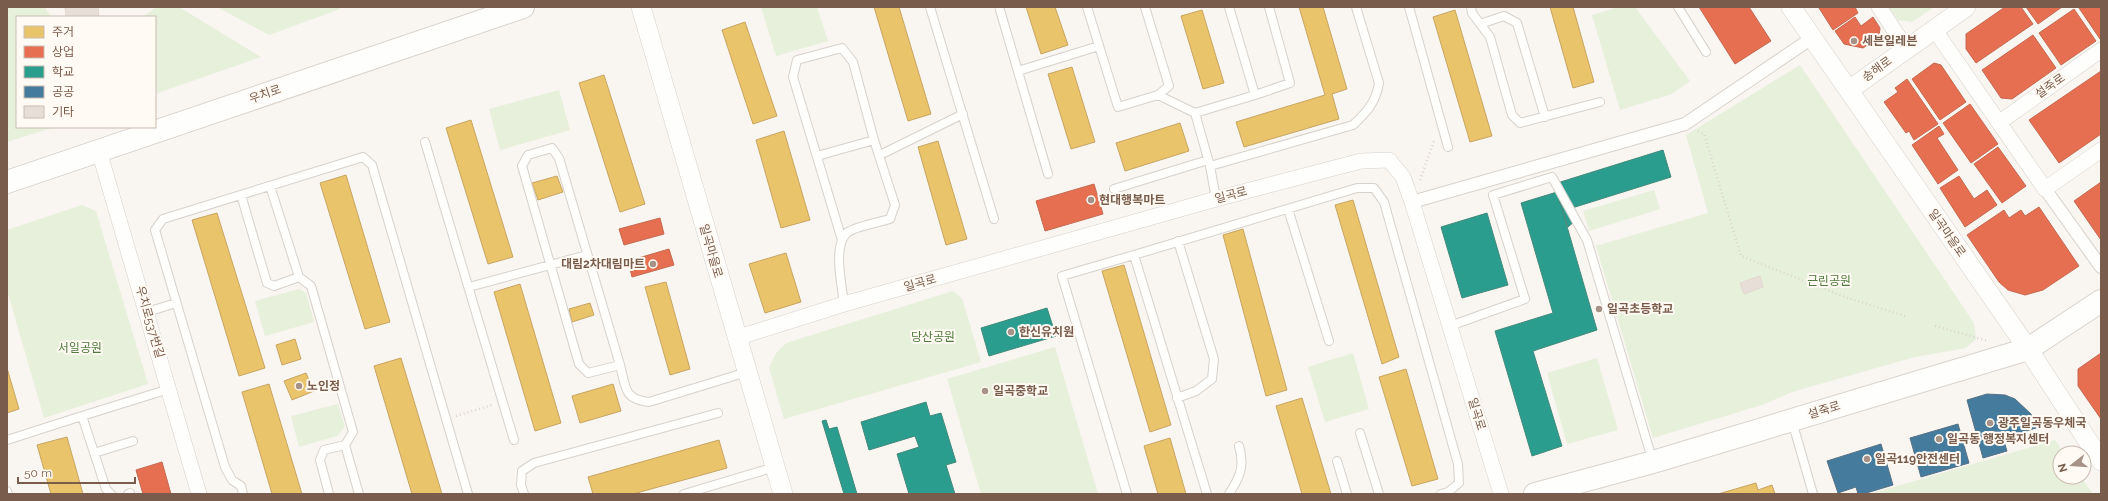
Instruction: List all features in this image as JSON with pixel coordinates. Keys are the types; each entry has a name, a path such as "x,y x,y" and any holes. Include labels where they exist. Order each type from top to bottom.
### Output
{"main road":[{"name":"우치로","path":"7,182 523,7"},
{"name":"설죽로","path":"1535,494 1653,462 2028,349 2101,301"}],"street":[{"name":"일곡마을로","path":"640,7 783,494"},
{"name":"일곡마을로","path":"1791,7 2028,349 2101,461"},
{"path":"1878,7 1906,48"},
{"name":"송해로","path":"1848,90 1966,7"},
{"path":"1934,29 2101,267"},
{"path":"1412,202 1685,124 1812,38"},
{"name":"설죽로","path":"2000,122 2101,50"},
{"path":"2045,189 2101,150"},
{"name":"우치로537번길","path":"100,151 199,494"},
{"name":"일곡로","path":"736,338 844,304 1216,199 1361,161 1389,160 1403,177 1412,202 1501,494"}],"lane":[{"path":"930,7 994,220"},
{"path":"1087,7 1118,107 1158,95 1169,86 1145,7"},
{"path":"1229,7 1255,95"},
{"path":"1158,95 1195,113 1290,83 1269,7"},
{"path":"1114,189 1353,124 1367,112 1377,95 1379,83 1356,7"},
{"path":"1410,7 1448,147"},
{"path":"1470,7 1490,37 1512,115 1520,124 1600,102"},
{"path":"1678,7 1706,52"},
{"path":"1000,10 1048,174"},
{"path":"1480,24 1504,16 1517,23 1545,117"},
{"path":"1018,71 1100,46"},
{"path":"842,240 793,77 797,60 842,48 853,62 874,140 895,205 890,219 849,231 842,240 839,254 844,304"},
{"path":"1195,113 1209,163 1216,199"},
{"path":"880,155 963,114"},
{"path":"817,156 874,140"},
{"path":"425,142 514,440"},
{"path":"620,365 588,374 579,364 522,166 528,155 552,148 559,158 620,365 628,394 636,401 649,402 747,372"},
{"path":"244,494 241,486 232,480 225,468 155,230 163,219 363,158 372,165 468,494"},
{"path":"1450,326 1525,299 1494,195 1552,177 1588,240 1653,462"},
{"path":"270,186 299,277 311,286 353,432 345,445 324,450 320,460 329,494"},
{"path":"1127,494 1062,276 1356,188 1374,188 1384,202 1458,464 1459,483 1448,492 1441,494"},
{"path":"241,195 267,283 274,286 299,277"},
{"path":"1288,208 1329,342"},
{"path":"1573,224 1588,240"},
{"path":"1177,398 1196,391 1212,379 1214,359 1178,242"},
{"path":"469,287 587,254"},
{"path":"1134,255 1207,494"},
{"path":"147,312 176,304"},
{"path":"7,440 169,390"},
{"path":"524,494 521,485 522,470 534,463 718,413"},
{"path":"82,416 106,489 111,494"},
{"path":"1792,420 1813,494"},
{"path":"1360,433 1379,494"},
{"path":"94,453 133,441"},
{"path":"345,445 359,494"},
{"path":"1230,494 1238,481 1243,460 1239,446"},
{"path":"1337,461 1347,494"},
{"path":"686,494 775,466"}],"path":[{"path":"1412,202 1441,122"},
{"path":"1685,124 1704,134 1741,256 1848,298 1908,317"},
{"path":"1935,326 1990,342"},
{"path":"446,419 502,402"}],"green space":[{"path":"7,7 45,7 50,16 16,16 16,128 52,128 7,142"},
{"path":"157,7 179,7 261,57 156,94 156,16 144,16"},
{"path":"217,7 338,7 340,9 269,35"},
{"path":"761,7 817,7 828,41 776,56"},
{"path":"1619,7 1635,7 1690,81 1672,94 1620,110 1592,15"},
{"path":"1889,7 1934,7 1912,22 1898,20"},
{"name":"근린공원","path":"1800,65 1974,323 1976,339 1966,348 1915,357 1792,392 1765,404 1653,438 1596,246 1708,213 1686,135"},
{"path":"559,90 570,130 500,150 489,109"},
{"path":"1654,190 1660,209 1589,231 1583,211"},
{"name":"서일공원","path":"82,205 96,211 148,384 44,418 7,290 7,230"},
{"path":"299,289 306,293 314,322 265,336 255,301"},
{"name":"당산공원","path":"953,291 962,298 981,362 784,419 769,368 776,353 786,343"},
{"path":"1055,347 1098,494 981,494 947,379"},
{"path":"1353,353 1369,409 1325,422 1308,367"},
{"path":"1597,358 1618,430 1567,444 1547,373"},
{"path":"338,404 345,427 337,436 299,447 291,416"},
{"path":"2055,440 2058,445 2052,445 2052,485 2087,485 2093,494 1870,494"}],"building: 주거":[{"path":"874,7 899,7 931,114 908,121"},
{"path":"1026,7 1055,7 1068,45 1041,54"},
{"path":"1299,7 1323,7 1347,89 1332,94 1339,119 1244,147 1236,122 1325,95"},
{"path":"1550,7 1573,7 1594,82 1573,88"},
{"path":"1202,10 1224,83 1203,89 1181,16"},
{"path":"1455,10 1492,136 1470,142 1433,17"},
{"path":"745,22 777,116 753,124 722,30"},
{"path":"1072,67 1095,142 1071,149 1048,74"},
{"path":"604,75 645,204 620,212 579,83"},
{"path":"471,120 513,257 488,264 446,128"},
{"path":"1180,123 1189,151 1125,171 1116,143"},
{"path":"784,131 810,220 781,228 756,140"},
{"path":"938,141 967,239 946,245 918,147"},
{"path":"346,175 390,322 365,329 320,183"},
{"path":"557,176 563,192 538,200 532,183"},
{"path":"1353,200 1399,357 1382,364 1335,205"},
{"path":"217,213 265,368 239,376 192,220"},
{"path":"1243,229 1287,390 1266,396 1223,235"},
{"path":"786,253 801,302 765,313 749,264"},
{"path":"1124,265 1171,425 1150,432 1102,271"},
{"path":"666,282 690,369 670,375 645,287"},
{"path":"520,284 561,423 535,431 494,292"},
{"path":"590,303 594,315 572,322 569,309"},
{"name":"노인정","path":"295,339 301,359 282,365 276,345"},
{"path":"401,358 442,494 412,494 374,366"},
{"path":"7,368 19,409 7,413"},
{"path":"1406,369 1438,479 1412,486 1379,377"},
{"name":"노인정","path":"306,373 314,391 292,400 284,381"},
{"path":"269,384 302,494 272,494 242,392"},
{"path":"613,384 621,411 580,423 572,396"},
{"path":"1302,398 1331,494 1302,494 1276,406"},
{"path":"67,437 83,494 51,494 37,445"},
{"path":"1170,438 1186,494 1158,494 1144,446"},
{"path":"719,440 727,468 633,494 593,494 588,477"},
{"path":"1756,483 1758,490 1772,485 1775,494 1718,494"}],"building: 상업":[{"path":"1699,7 1749,7 1771,41 1735,64"},
{"path":"1855,7 1858,13 1833,30 1819,8"},
{"path":"2005,7 2021,7 2033,24 1976,63 1966,49 1966,34"},
{"path":"2026,7 2062,7 2038,24"},
{"path":"2101,7 2101,38 2100,39 2079,8"},
{"path":"2074,9 2096,41 2061,65 2039,33"},
{"path":"1855,17 1861,26 1873,17 1880,28 1879,37 1863,48 1844,44 1835,31"},
{"path":"2033,35 2056,68 2012,99 2001,98 1982,70"},
{"path":"1934,63 1941,65 1966,102 1940,120 1912,79"},
{"path":"2101,71 2101,134 2059,163 2029,120"},
{"path":"1907,79 1938,124 1914,140 1909,131 1906,133 1884,102 1898,92 1895,88"},
{"path":"1970,104 1998,144 1971,163 1943,123"},
{"path":"1939,126 1944,134 1937,138 1958,170 1938,184 1912,145"},
{"path":"1998,147 2026,186 2002,203 1974,164"},
{"path":"1959,176 1974,199 1987,190 1997,205 1965,227 1940,188"},
{"path":"2101,182 2101,240 2074,201"},
{"path":"1094,184 1103,214 1045,231 1036,201"},
{"path":"2039,207 2079,266 2043,290 2025,295 2008,290 1999,282 1967,235 2004,210 2009,218 2021,210 2025,216"},
{"path":"660,218 664,234 624,245 619,229"},
{"path":"669,249 674,265 632,277 628,261"},
{"path":"2101,353 2101,419 2078,386 2078,369"},
{"path":"162,462 171,494 143,494 136,470"}],"building: 학교":[{"path":"1663,150 1671,177 1572,208 1576,220 1568,227 1554,184"},
{"path":"1557,192 1597,330 1533,351 1562,446 1532,456 1495,331 1553,313 1521,203"},
{"path":"1487,213 1508,285 1462,298 1441,227"},
{"path":"1047,308 1056,336 989,356 981,328"},
{"path":"926,402 930,416 941,413 956,462 946,465 955,494 909,494 897,454 919,447 915,436 869,450 861,422"},
{"path":"826,420 829,429 837,427 857,494 844,494 822,421"}],"building: 공공":[{"path":"1987,394 2005,395 2015,399 2031,414 2036,428 2003,438 2007,451 1983,458 1967,400"},
{"path":"1958,424 1969,463 1921,477 1910,438"},
{"path":"1881,444 1893,485 1863,494 1858,494 1856,487 1838,493 1827,461"}],"building: 기타":[{"path":"65,7 98,7 99,16 66,16"},
{"path":"1760,276 1763,287 1744,294 1740,283"}],"place":[{"name":"세븐일레븐","path":"1854,41"},
{"name":"현대행복마트","path":"1091,200"},
{"name":"대림2차대림마트","path":"653,264"},
{"name":"일곡초등학교","path":"1599,309"},
{"name":"한신유치원","path":"1011,332"},
{"name":"노인정","path":"299,386"},
{"name":"일곡중학교","path":"985,391"},
{"name":"광주일곡동우체국","path":"1990,423"},
{"name":"일곡동 행정복지센터","path":"1939,439"},
{"name":"일곡119안전센터","path":"1867,459"}]}
